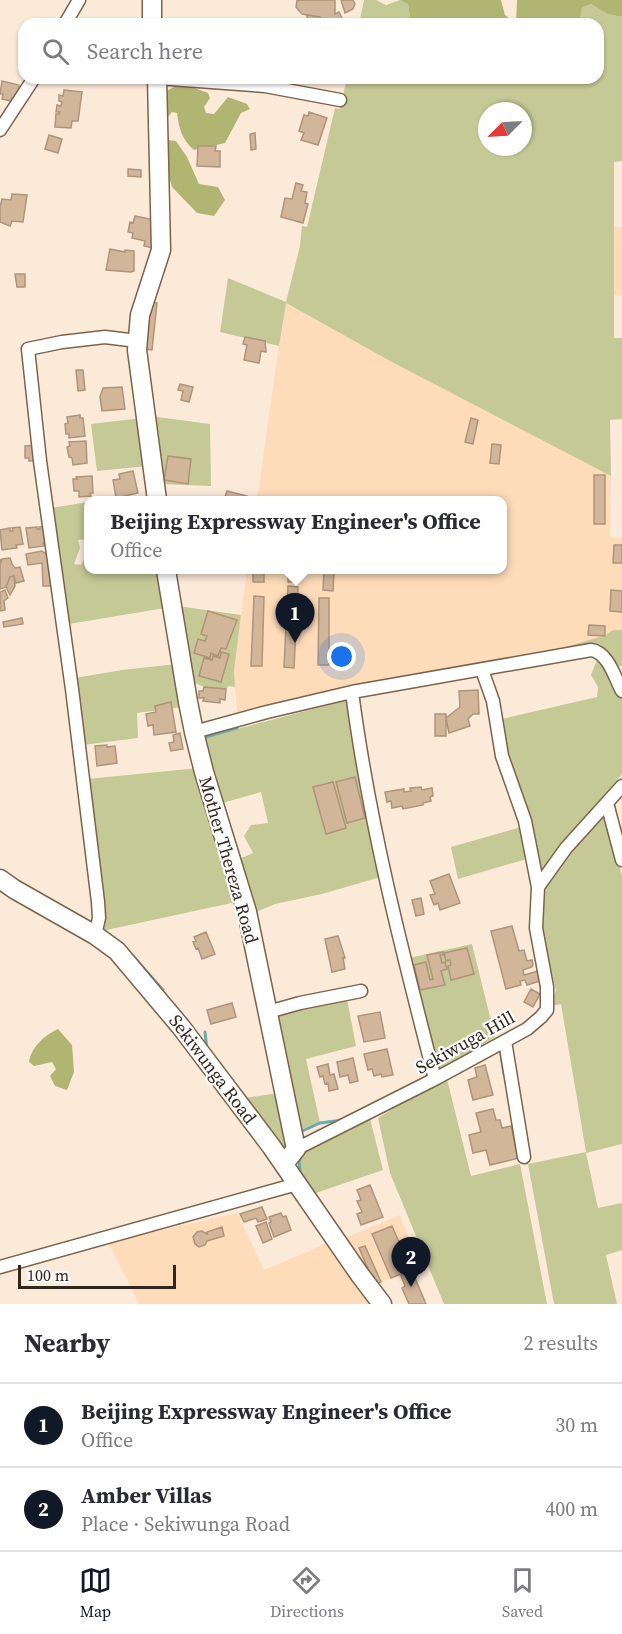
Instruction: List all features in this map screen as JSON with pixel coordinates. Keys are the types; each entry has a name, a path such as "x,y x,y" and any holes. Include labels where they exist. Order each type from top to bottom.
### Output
{"street":[{"path":"68,18 79,0"},
{"path":"152,0 152,18"},
{"path":"0,130 30,84"},
{"path":"156,496 137,341 145,296 161,250 157,84"},
{"path":"238,84 265,86 340,100"},
{"path":"95,935 99,918 98,902 72,689 40,461 28,349 105,337 137,341"},
{"name":"Mother Thereza Road","path":"167,574 194,732 247,912 296,1149"},
{"path":"194,732 352,692 591,650 597,651 605,658 622,691"},
{"path":"482,670 493,700 502,756 525,821 538,887"},
{"path":"352,692 364,768 387,882 435,1079"},
{"path":"538,887 566,848 622,786"},
{"path":"607,803 622,860"},
{"name":"Sekiwunga Road","path":"0,879 95,935 117,951 152,990 284,1164 382,1304"},
{"name":"Sekiwuga Hill","path":"296,1149 435,1079 535,1023 546,1010 547,987 536,928 538,887"},
{"path":"268,1012 361,991"},
{"path":"505,1041 524,1156"},
{"path":"284,1164 296,1149"},
{"path":"0,1266 297,1184"}],"shaded area":[{"path":"613,227 622,227 622,295 613,295"},
{"path":"285,303 390,361 611,476 610,537 622,538 622,630 613,630 606,635 548,652 484,667 379,681 237,712 234,671 246,574 507,574 507,496 258,496"},
{"path":"237,1213 264,1270 330,1242 376,1304 139,1304 108,1242"},
{"path":"400,1215 420,1266 372,1286 342,1239"}],"green space":[{"path":"364,0 376,0 386,5 400,0 408,3 410,18 360,18"},
{"path":"400,0 501,0 505,15 509,18 410,18 408,4"},
{"path":"517,0 622,0 622,17 607,14 591,4 582,8 580,18 516,18"},
{"path":"591,4 607,14 622,17 622,161 614,162 614,338 622,338 622,419 610,420 611,476 390,361 286,303 279,346 220,332 228,278 286,302 300,246 302,226 307,227 335,108 340,109 346,84 604,84 604,18 579,18 582,8"},
{"path":"184,84 208,93 210,98 204,107 206,113 214,114 228,97 247,104 250,109 241,113 225,143 194,150 182,134 177,113 172,112 161,126 163,93"},
{"path":"168,140 176,141 187,157 199,184 218,187 225,200 214,216 197,213 172,187 164,159"},
{"path":"150,416 210,424 211,486 159,484"},
{"path":"142,418 148,466 97,471 91,424"},
{"path":"84,503 84,539 78,540 80,548 74,564 81,565 84,559 84,574 165,574 171,607 69,624 51,508"},
{"path":"178,606 241,615 234,671 235,687 229,686 226,689 204,687 193,682"},
{"path":"613,630 622,630 622,666 611,666 622,685 622,774 540,875 508,757 502,719 597,697 598,687 591,675 599,655 548,652 606,635"},
{"path":"177,664 183,707 137,713 138,738 83,745 75,678"},
{"path":"351,699 384,876 322,894 275,904 251,914 237,860 253,853 244,836 251,825 268,823 261,792 219,804 203,738"},
{"path":"199,768 236,902 102,931 87,779"},
{"path":"606,813 622,876 622,1144 586,1153 598,1208 622,1203 622,1250 606,1255 617,1304 554,1304 528,1164 586,1152 561,1004 551,1006 556,990 541,936 539,906 550,878 599,814"},
{"path":"521,827 530,858 458,879 451,847"},
{"path":"472,944 495,1037 441,1069 437,1069 409,958"},
{"path":"346,994 356,1046 306,1059 320,1123 299,1130 271,1008"},
{"path":"58,1029 72,1045 74,1072 67,1090 55,1086 50,1076 56,1069 52,1062 34,1066 29,1062 39,1042"},
{"path":"446,1075 471,1176 520,1164 547,1304 444,1304 390,1173 378,1118"},
{"path":"278,1093 288,1148 285,1150 245,1098"},
{"path":"369,1115 383,1170 313,1194 299,1168 301,1148"}],"building":[{"path":"297,0 335,0 335,14 339,12 342,18 320,18 302,14 296,7"},
{"path":"341,0 353,0 355,4 353,9 345,13"},
{"path":"306,15 320,18 308,18"},
{"path":"2,81 19,85 17,99 12,98 11,101 2,99 3,94 0,94"},
{"path":"64,90 82,92 78,121 72,121 71,128 55,127 56,114 60,112 56,112 57,105 61,106 62,102 59,101 59,95 63,96"},
{"path":"309,112 327,118 318,145 301,140 304,133 299,131 304,115 308,116"},
{"path":"255,133 256,149 251,150 250,134"},
{"path":"49,135 62,139 58,153 45,149"},
{"path":"198,146 216,146 215,151 220,151 220,167 197,166"},
{"path":"128,169 141,170 141,177 128,176"},
{"path":"296,183 303,185 301,191 307,192 305,203 308,204 303,223 281,217 285,198 292,199"},
{"path":"12,194 27,195 23,222 12,221 10,226 0,222 0,207 2,199 11,200"},
{"path":"135,216 155,220 152,234 156,235 153,248 144,246 145,241 132,238 133,233 128,232 130,222 133,223"},
{"path":"110,249 134,251 134,271 106,270"},
{"path":"15,274 25,274 25,287 17,287"},
{"path":"150,302 157,303 152,350 145,349"},
{"path":"245,337 265,341 266,352 261,351 259,363 244,360 247,345 243,344"},
{"path":"76,370 83,370 85,390 78,391"},
{"path":"180,384 193,387 189,402 181,400 183,391 178,390"},
{"path":"122,387 125,409 102,411 100,397 103,388"},
{"path":"80,415 80,418 83,418 85,436 69,438 65,424 68,423 67,417"},
{"path":"471,418 478,420 473,444 465,442"},
{"path":"86,441 87,463 73,465 67,447 70,446 69,442"},
{"path":"492,444 501,445 499,464 490,463"},
{"path":"37,445 37,461 29,461 29,458 25,458 25,446"},
{"path":"168,456 191,459 188,484 164,480"},
{"path":"133,471 138,493 116,496 113,480 120,479 119,474"},
{"path":"594,475 605,475 605,524 594,524"},
{"path":"92,476 93,493 90,493 91,496 79,497 79,491 74,491 73,479 77,479 76,477"},
{"path":"227,491 247,496 225,496"},
{"path":"47,526 49,543 29,548 26,528 40,529 39,527"},
{"path":"20,527 23,544 16,545 17,548 2,550 0,530 10,528 10,531 13,531 12,528"},
{"path":"614,545 622,545 622,563 613,563"},
{"path":"42,551 49,556 55,586 43,586 42,563 28,565 26,554"},
{"path":"10,558 15,568 20,567 24,581 16,583 14,576 10,577 6,587 0,589 0,559 1,562 2,559"},
{"path":"253,574 264,574 264,582 253,582"},
{"path":"288,574 298,574 297,582 288,582"},
{"path":"324,574 334,574 333,591 323,590"},
{"path":"14,576 15,586 10,595 6,587 10,577"},
{"path":"288,586 298,587 294,668 284,667"},
{"path":"5,590 8,598 4,601 5,610 0,611 0,592"},
{"path":"611,590 622,591 622,612 610,611"},
{"path":"254,596 264,597 262,666 251,666"},
{"path":"319,598 329,598 329,665 318,665"},
{"path":"208,611 237,620 226,649 221,648 218,656 211,653 210,658 194,653 198,639 205,641 207,636 201,634"},
{"path":"22,618 23,624 4,627 3,622"},
{"path":"589,625 605,626 605,636 588,635"},
{"path":"221,652 229,654 221,682 199,676 204,658 212,660 213,656 220,658"},
{"path":"204,687 226,689 225,700 220,699 220,703 203,701 204,698 199,698 199,691 203,691"},
{"path":"478,690 479,714 473,714 468,719 470,726 449,733 446,718 460,707 459,691"},
{"path":"171,702 176,732 154,735 153,725 148,726 146,714 156,712 155,706"},
{"path":"435,714 446,714 446,736 435,736"},
{"path":"180,733 183,749 171,751 169,743 174,742 173,735"},
{"path":"107,745 107,747 115,746 117,763 97,766 95,746"},
{"path":"355,777 365,818 347,823 336,782"},
{"path":"333,782 346,828 326,834 313,787"},
{"path":"421,787 422,790 432,788 433,796 430,797 431,801 423,805 403,809 402,806 392,808 391,801 387,802 385,792 404,789 404,792 411,791 410,788"},
{"path":"449,874 460,903 440,910 438,903 434,905 430,895 435,894 430,881"},
{"path":"421,898 424,914 416,916 412,900"},
{"path":"512,926 519,951 524,950 527,961 532,960 533,964 532,967 523,970 524,975 538,971 540,981 527,985 525,980 520,981 521,985 506,989 491,931"},
{"path":"206,932 215,954 202,959 193,942 196,941 194,937"},
{"path":"338,936 345,958 343,958 345,969 332,972 325,939"},
{"path":"467,948 474,974 451,980 448,966 451,965 450,960 446,961 444,953"},
{"path":"443,952 443,955 440,955 447,969 441,971 445,985 420,990 414,965 426,962 430,980 433,979 427,955"},
{"path":"531,989 540,994 533,1007 524,1002"},
{"path":"232,1003 236,1017 211,1024 207,1010"},
{"path":"380,1012 385,1038 364,1042 358,1016"},
{"path":"387,1049 393,1075 374,1076 372,1069 368,1070 364,1054"},
{"path":"353,1058 358,1081 350,1083 348,1075 340,1077 337,1062"},
{"path":"328,1064 330,1075 334,1074 338,1089 329,1091 328,1083 325,1084 323,1076 320,1077 317,1067"},
{"path":"485,1065 493,1095 473,1100 468,1080 477,1077 475,1068"},
{"path":"493,1109 496,1120 500,1120 502,1128 511,1126 519,1158 490,1165 486,1150 473,1153 469,1135 481,1132 476,1113"},
{"path":"370,1185 383,1217 361,1225 357,1214 362,1212 357,1201 361,1200 357,1190"},
{"path":"262,1207 267,1219 258,1222 256,1218 244,1222 240,1214"},
{"path":"281,1213 283,1217 286,1216 291,1230 274,1237 269,1217"},
{"path":"266,1222 272,1239 263,1243 256,1226"},
{"path":"392,1226 411,1270 391,1278 372,1234"},
{"path":"222,1227 224,1236 207,1241 205,1245 199,1247 195,1244 193,1237 197,1232 202,1231 207,1234 207,1232"},
{"path":"365,1246 381,1282 375,1285 359,1248"},
{"path":"412,1271 426,1304 409,1304 402,1288 405,1286 401,1276"}],"waterway":[{"path":"202,738 237,728"},
{"path":"222,801 245,875"},
{"path":"132,955 163,990"},
{"path":"205,1032 207,1050"},
{"path":"500,1048 504,1074"},
{"path":"298,1133 320,1123 343,1120"},
{"path":"299,1159 300,1173"}],"place":[{"name":"Beijing Expressway Engineer's Office","path":"295,643"},
{"name":"Amber Villas","path":"411,1287"}]}
